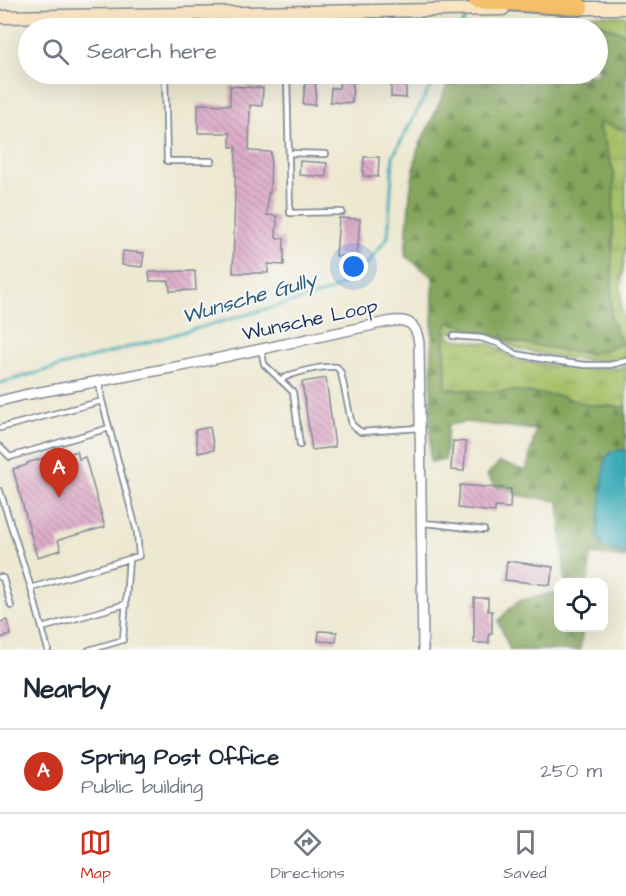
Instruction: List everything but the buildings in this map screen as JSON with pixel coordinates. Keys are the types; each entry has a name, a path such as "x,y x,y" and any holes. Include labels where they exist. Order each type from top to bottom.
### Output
{"highway":[{"path":"477,0 580,7"}],"main road":[{"path":"0,17 626,8"}],"street":[{"name":"Wunsche Loop","path":"0,401 24,394 187,365 396,320 408,322 416,329 419,343 423,650"}],"lane":[{"path":"286,12 286,18"},
{"path":"242,13 242,18"},
{"path":"263,13 263,18"},
{"path":"165,84 167,161 212,161"},
{"path":"287,84 290,213 342,212"},
{"path":"289,153 326,154"},
{"path":"453,336 481,338 500,344 516,354 547,360 585,365 610,365 626,361"},
{"path":"261,348 264,364 293,392 300,445"},
{"path":"280,380 287,376 329,366 337,367 341,373 352,425 362,432 420,428"},
{"path":"31,588 139,556 137,532 98,381"},
{"path":"0,428 102,401"},
{"path":"0,447 10,457 109,428"},
{"path":"0,491 48,650"},
{"path":"421,523 484,531"},
{"path":"89,650 123,640 129,559"},
{"path":"0,577 3,578 11,606"},
{"path":"42,628 126,604"}],"green space":[{"path":"590,15 626,16 626,34 608,27 608,18 589,18"},
{"path":"608,27 626,34 626,130 598,122 614,173 611,319 622,344 590,354 515,342 449,322 445,333 446,388 488,392 515,391 560,396 588,405 626,407 626,450 612,451 605,548 626,554 626,558 591,554 588,578 565,578 559,501 516,495 511,489 497,489 487,475 500,462 526,471 536,430 466,422 448,425 445,460 430,462 433,277 405,256 410,192 417,151 448,84 608,84"},
{"path":"598,122 626,130 626,245 621,306 626,329 626,356 614,361 557,357 519,349 480,334 449,332 449,336 453,339 491,344 518,361 589,369 626,366 626,407 588,405 560,396 515,391 488,392 446,388 445,333 449,322 515,342 590,354 611,319 614,173"},
{"path":"554,593 554,632 582,632 580,650 510,650 498,621 518,601"}],"water":[{"path":"626,450 626,554 604,548 597,536 605,459 612,451"}],"waterway":[{"name":"Wunsche Gully","path":"0,383 328,292 359,274 388,237 393,156 432,84"}],"place":[{"name":"Spring Post Office","path":"59,498"}]}
